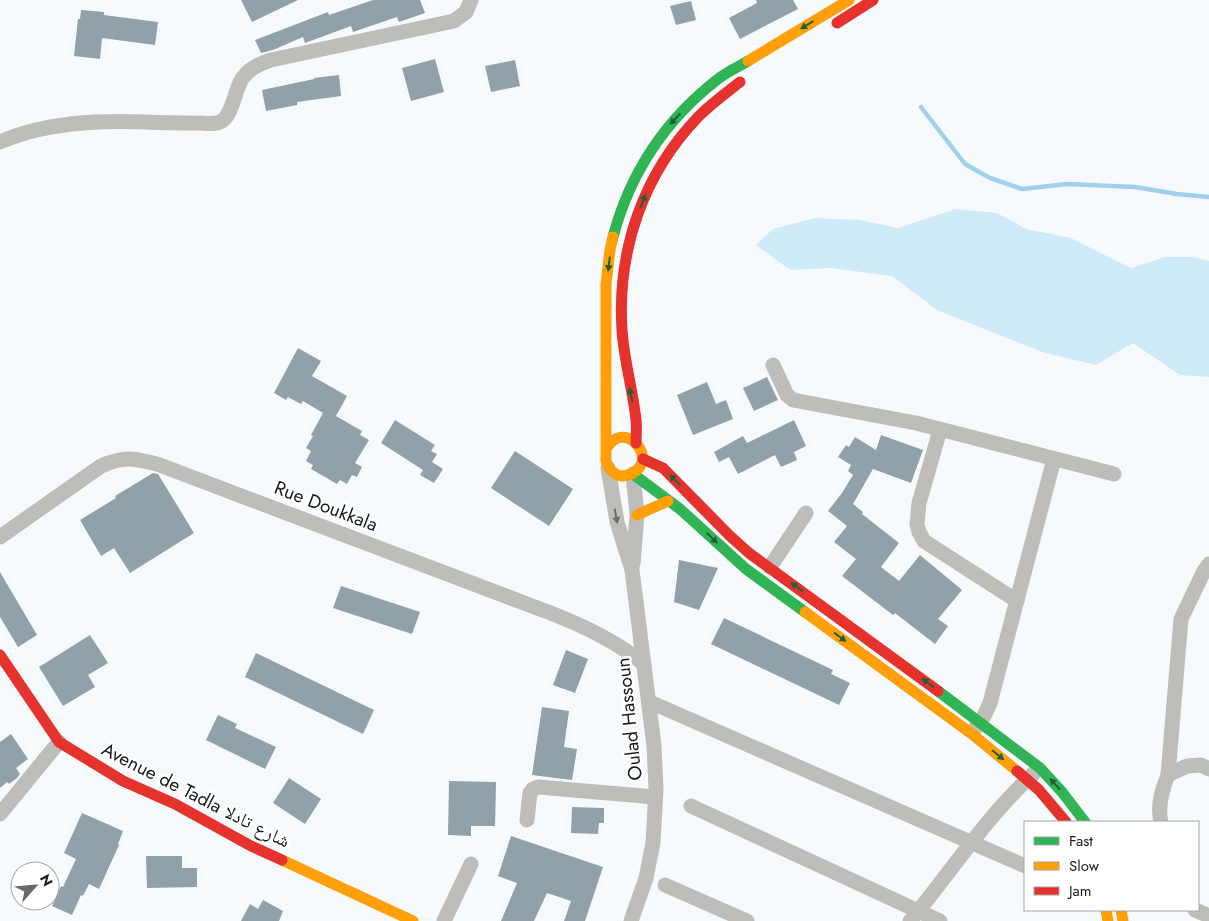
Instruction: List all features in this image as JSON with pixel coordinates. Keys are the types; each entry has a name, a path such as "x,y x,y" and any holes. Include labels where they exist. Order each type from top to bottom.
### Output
{"street":[{"path":"0,142 30,132 72,124 219,122 228,113 243,76 260,64 271,60 454,21 466,12 471,0"},
{"path":"606,450 612,442 620,438 628,439 636,443 641,450 643,459 640,467 633,474 618,476 608,468 605,458 606,284 610,250 632,184 664,132 693,100 720,78 849,0"},
{"path":"830,27 873,0"},
{"path":"636,443 637,422 622,330 622,286 626,254 635,222 655,176 682,135 704,110 729,89 750,76"},
{"path":"773,364 787,395 792,400 916,423 1114,474"},
{"path":"940,430 919,503 917,524 919,532 924,541 1017,602"},
{"name":"Rue Doukkala","path":"0,537 101,466 114,460 127,458 139,460 157,464 576,623 634,656 644,664"},
{"path":"643,459 663,468 730,536 749,552 864,636 976,728 1051,802 1065,821"},
{"path":"976,728 990,702 1054,459"},
{"name":"Oulad Hassoun","path":"608,468 617,522 632,570 654,746 656,789 653,843 646,878 631,921"},
{"path":"633,474 680,510 746,568 856,649 1040,768 1062,792 1084,821"},
{"name":"Oulad Hassoun","path":"632,570 636,516 633,474"},
{"path":"636,516 668,501"},
{"path":"770,567 806,513"},
{"path":"1161,821 1159,812 1163,787 1168,775 1181,619 1209,564"},
{"path":"856,649 864,636"},
{"name":"Avenue de Tadla شارع تادلا","path":"0,655 59,742 124,781 175,804 251,846 413,921"},
{"path":"650,702 1024,866"},
{"path":"0,814 59,742"},
{"path":"1168,775 1187,766 1201,765 1209,769"},
{"path":"914,916 970,843 1010,796 1040,768"},
{"path":"527,820 530,793 538,787 655,797"},
{"path":"691,806 914,916 940,921"},
{"path":"444,921 471,864"},
{"path":"665,885 747,921"},
{"path":"1197,911 1209,916"}],"shaded area":[{"path":"956,209 997,213 1026,229 1071,238 1131,268 1165,257 1194,257 1209,261 1209,377 1180,375 1133,343 1096,365 1042,352 937,310 892,276 831,268 790,270 756,245 773,229 815,218 860,220 898,228"}],"building":[{"path":"241,0 298,0 252,22"},
{"path":"373,0 420,0 425,13 399,22 397,17 353,32 351,26 305,43 303,37 261,53 255,40 328,12 329,15"},
{"path":"756,0 793,0 798,9 740,39 729,18 757,3"},
{"path":"691,1 696,20 676,25 670,6"},
{"path":"81,10 104,12 104,15 158,22 155,45 102,38 100,59 74,56 78,19 80,19"},
{"path":"435,59 444,92 411,101 402,68"},
{"path":"515,60 520,86 491,92 485,66"},
{"path":"339,75 341,96 297,102 297,105 266,111 262,90 314,78"},
{"path":"298,348 321,361 312,376 347,396 336,416 362,431 360,435 369,440 355,463 362,467 357,477 352,475 347,484 340,480 337,484 311,469 313,465 306,461 311,451 306,448 323,413 303,401 301,404 288,397 286,400 274,393"},
{"path":"767,377 778,400 754,411 743,388"},
{"path":"707,382 716,404 726,400 733,419 693,435 677,395"},
{"path":"395,420 435,445 431,451 437,454 432,462 443,469 434,483 420,475 423,470 381,443"},
{"path":"794,420 806,446 794,452 797,460 781,467 775,455 738,474 729,457 719,462 714,452 743,436 747,443"},
{"path":"881,435 923,450 911,483 873,469 853,504 863,512 862,514 899,543 881,567 899,581 920,555 962,590 938,619 948,626 935,644 842,576 856,559 834,542 847,526 828,511 853,475 848,471 851,465 838,457 846,445 849,447 855,437 876,450"},
{"path":"515,451 573,489 549,526 491,488"},
{"path":"153,473 158,474 194,533 130,573 114,548 101,556 80,520"},
{"path":"679,560 718,568 699,610 674,602"},
{"path":"0,572 37,635 18,647 0,617"},
{"path":"341,586 420,612 412,634 333,608"},
{"path":"724,618 833,670 831,674 850,683 839,705 711,644"},
{"path":"90,635 108,663 88,675 95,687 63,706 39,667"},
{"path":"566,650 588,659 575,693 553,685"},
{"path":"256,653 374,710 363,734 245,677"},
{"path":"542,707 569,711 564,747 577,749 572,780 532,775"},
{"path":"218,715 237,724 235,728 276,747 265,769 206,740"},
{"path":"11,734 28,759 16,768 20,774 17,778 9,784 7,782 0,788 0,742"},
{"path":"289,778 321,799 305,824 273,803"},
{"path":"449,781 496,782 495,826 471,826 471,836 448,835"},
{"path":"572,807 604,808 604,823 599,823 598,834 571,833"},
{"path":"82,813 123,831 119,845 99,889 89,884 83,896 81,895 72,915 60,910 60,888 61,886 63,887 76,859 64,853"},
{"path":"511,836 603,867 585,921 564,921 571,901 547,893 534,921 501,921 517,883 498,876"},
{"path":"146,856 182,856 182,868 197,868 197,887 147,888"},
{"path":"263,900 283,911 279,921 241,921 250,904 258,909"}],"waterway":[{"path":"921,107 965,164 990,178 1022,189 1067,184 1135,187 1209,197"}],"traffic: fast":[{"path":"613,237 629,191 652,149 666,130 699,95 721,76 748,61"},
{"path":"633,474 680,509 746,569 805,612"},
{"path":"938,691 1040,768 1062,792 1084,821"}],"traffic: slow":[{"path":"748,61 849,0"},
{"path":"606,449 607,448 608,447 609,445 614,440 621,437 628,438 639,447 642,454 640,467 633,473 622,476 611,471 606,461 606,284 613,237"},
{"path":"637,515 668,501"},
{"path":"805,612 972,734 1017,771"},
{"path":"282,860 413,921"},
{"path":"1106,911 1108,921"},
{"path":"1121,911 1123,921"}],"traffic: jam":[{"path":"837,23 873,0"},
{"path":"636,443 635,409 622,330 624,271 629,242 649,188 679,139 699,116 740,82"},
{"path":"643,459 663,468 749,553 938,691"},
{"path":"0,655 59,742 123,781 175,804 251,846 282,860"},
{"path":"1017,771 1039,790 1065,821"}]}
